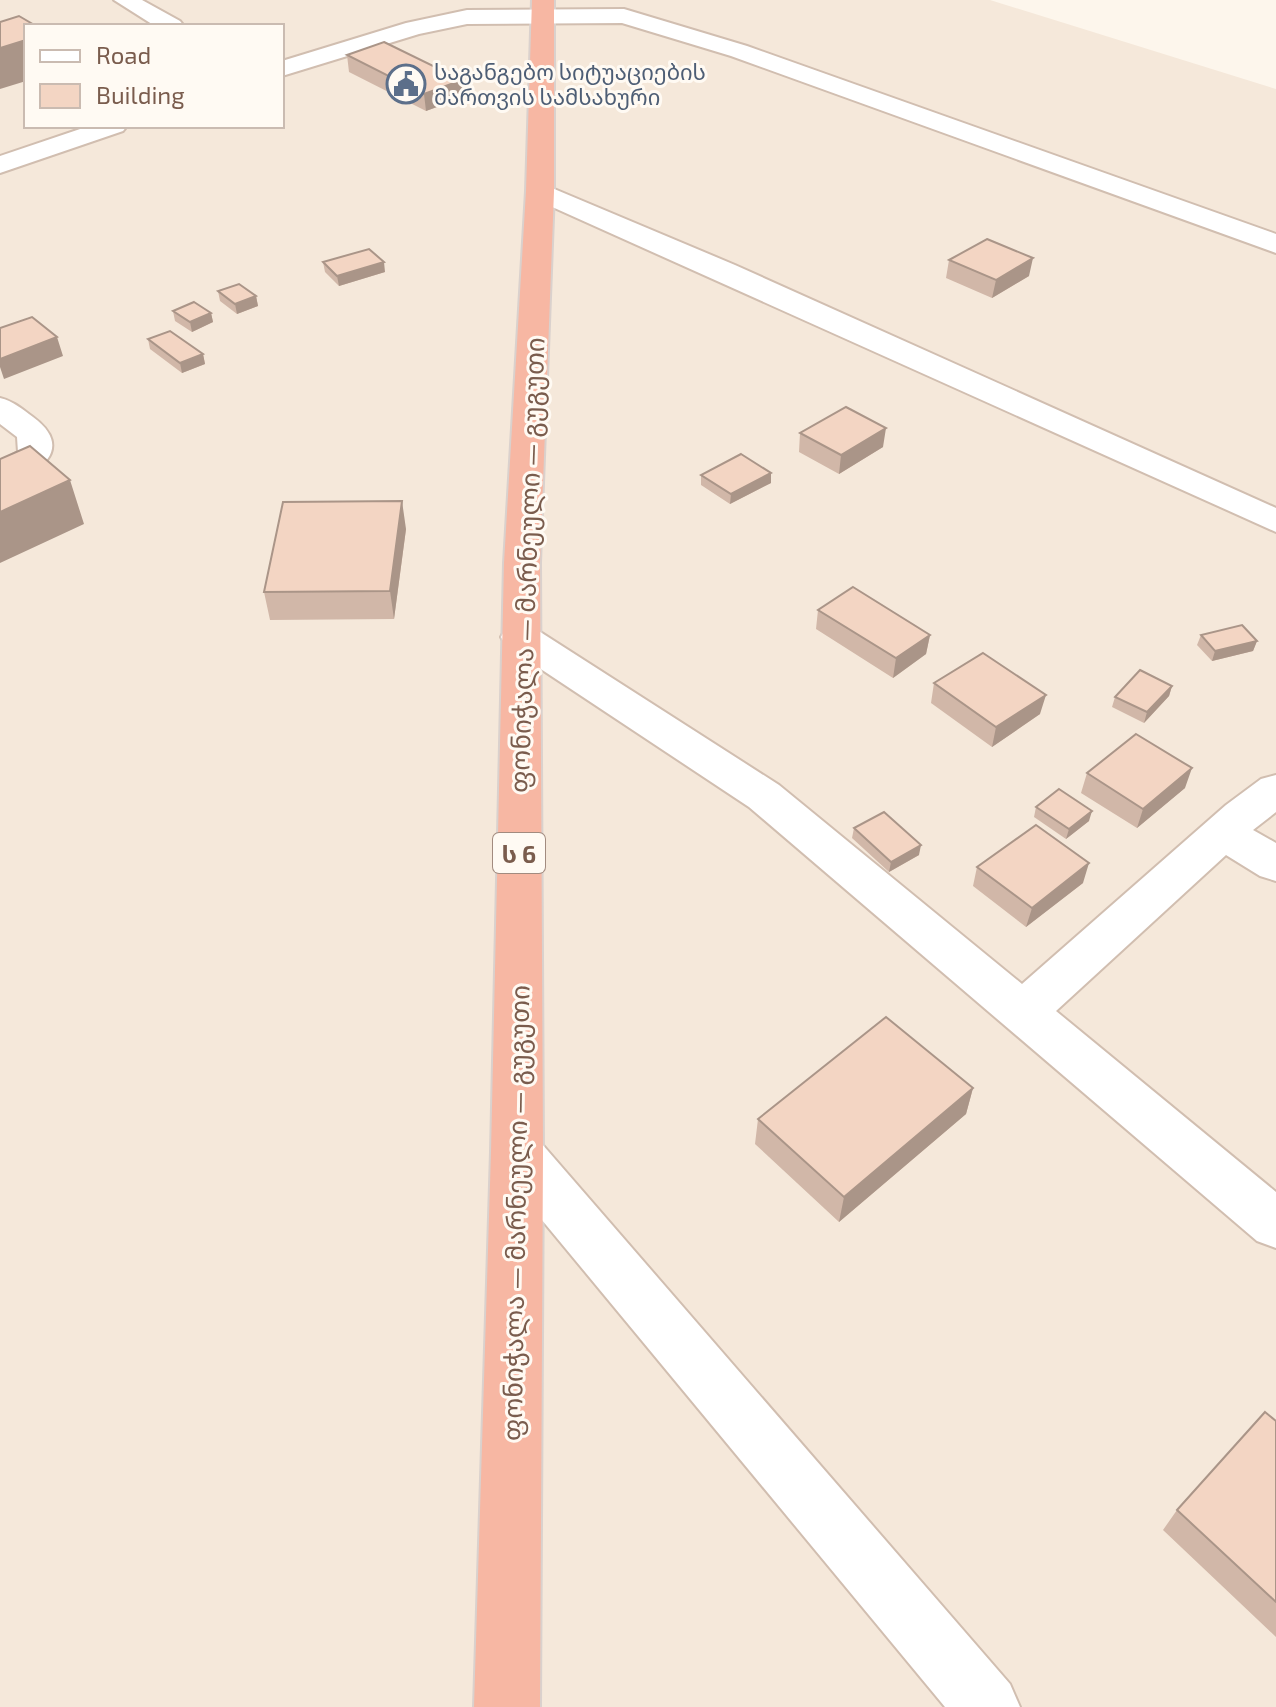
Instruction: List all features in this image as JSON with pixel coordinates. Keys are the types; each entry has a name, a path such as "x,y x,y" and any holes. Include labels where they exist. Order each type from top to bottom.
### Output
{"highway":[{"name":"ფონიჭალა — მარნეული — გუგუთი","path":"507,1707 517,1152 520,637 540,191 542,8"}],"street":[{"path":"125,0 168,24"},
{"path":"284,68 414,28 454,19 542,8 624,16 739,51 1276,244"},
{"path":"0,165 108,128"},
{"path":"540,191 698,257 990,394 1276,521"},
{"path":"0,408 34,433 35,456 0,476"},
{"path":"520,637 764,796 1276,1224"},
{"path":"1023,1012 1223,832 1276,790"},
{"path":"1223,832 1276,864"},
{"path":"517,1152 987,1707"}],"shaded area":[{"path":"0,0 990,0 1276,89 1276,1707 0,1707"}],"building":[{"path":"19,16 33,24 24,24 24,41 0,48 0,22"},
{"path":"384,42 462,80 424,94 347,55"},
{"path":"987,239 1033,258 996,280 949,260"},
{"path":"369,249 384,262 337,276 323,262"},
{"path":"239,284 256,296 235,304 218,291"},
{"path":"194,302 211,313 190,322 173,311"},
{"path":"32,317 57,337 0,359 0,328"},
{"path":"170,331 203,354 180,363 148,339"},
{"path":"846,407 886,428 841,455 800,433"},
{"path":"30,446 70,480 0,512 0,459"},
{"path":"741,454 771,473 731,494 701,475"},
{"path":"402,501 390,591 264,592 283,502"},
{"path":"853,587 930,635 896,658 818,610"},
{"path":"1242,625 1257,641 1215,651 1201,635"},
{"path":"983,653 1046,695 996,727 934,683"},
{"path":"1140,670 1172,686 1147,712 1115,697"},
{"path":"1136,734 1192,768 1143,809 1087,773"},
{"path":"1059,789 1092,811 1069,829 1036,807"},
{"path":"884,812 921,845 891,862 854,828"},
{"path":"1036,825 1089,863 1032,908 977,867"},
{"path":"886,1017 973,1088 844,1197 758,1119"},
{"path":"1265,1412 1276,1421 1276,1602 1177,1510"}],"place":[{"name":"საგანგებო სიტუაციების მართვის სამსახური","path":"406,84"}]}
